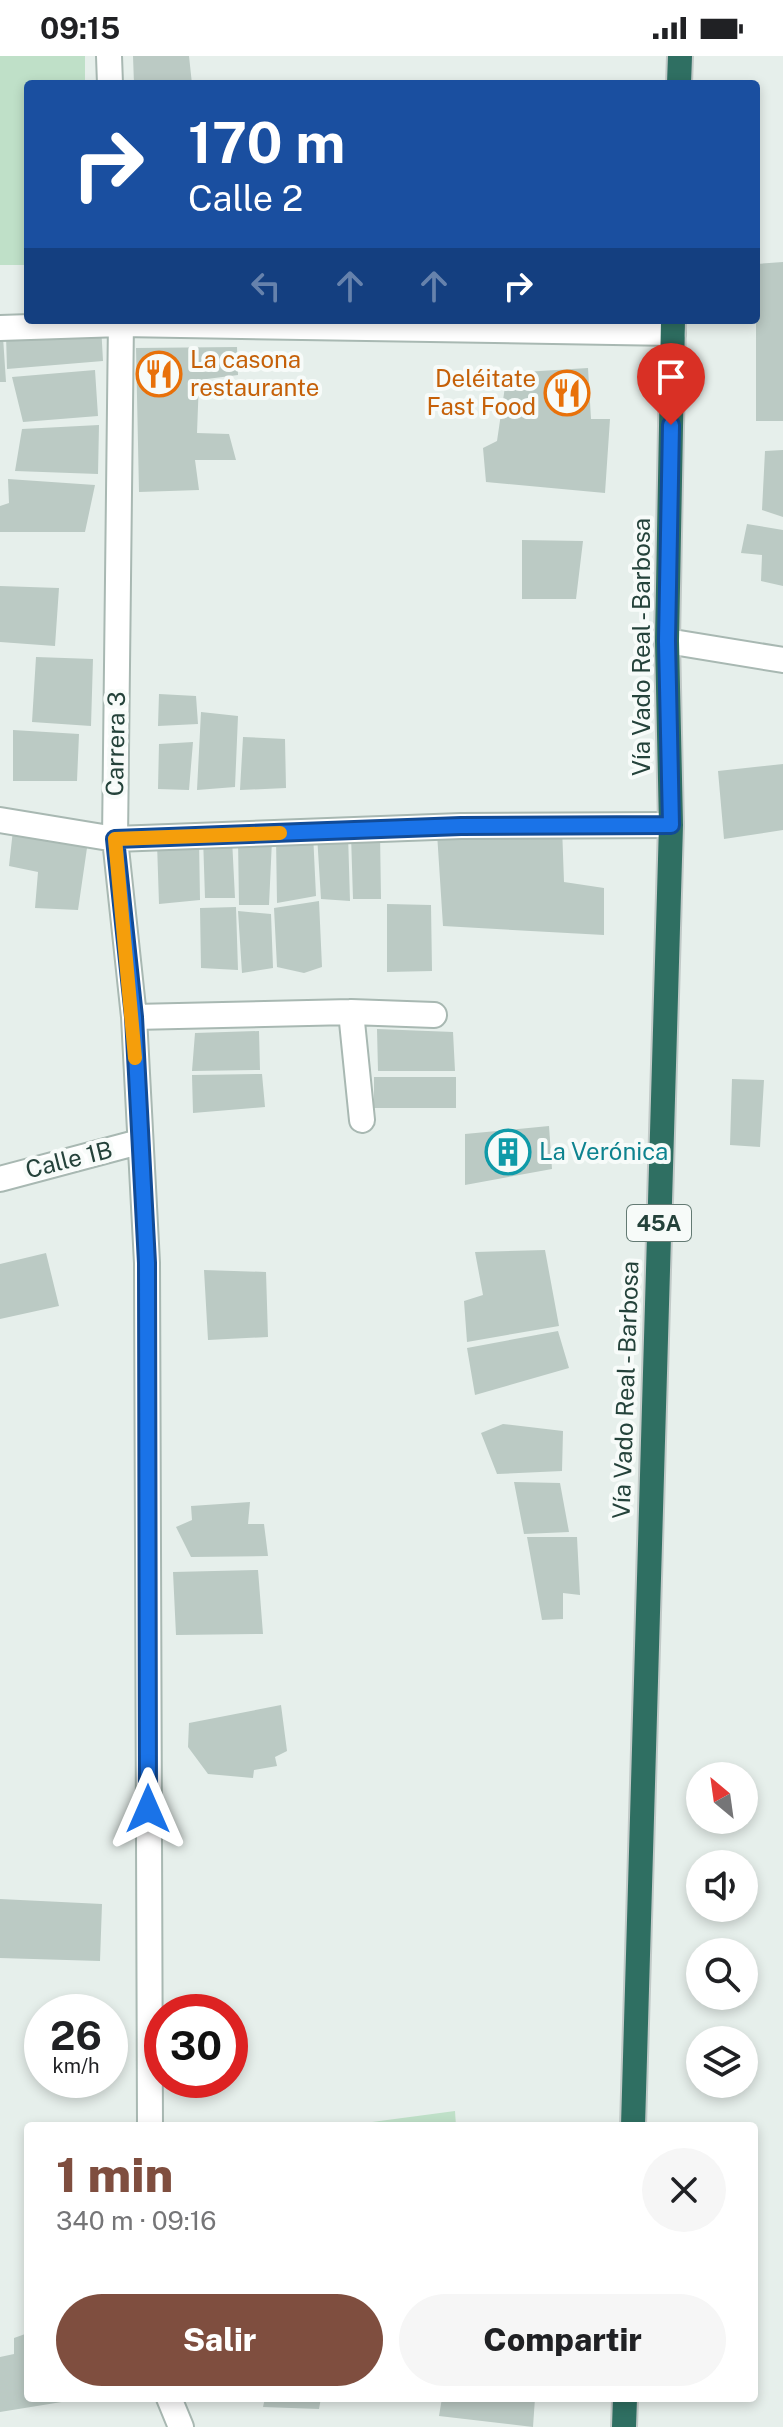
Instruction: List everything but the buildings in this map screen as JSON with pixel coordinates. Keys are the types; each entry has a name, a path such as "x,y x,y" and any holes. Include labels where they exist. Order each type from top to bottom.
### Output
{"highway":[{"path":"679,80 680,56"},
{"name":"Vía Vado Real - Barbosa","path":"633,2122 671,825 667,641 673,326"},
{"path":"624,2427 625,2402"}],"street":[{"path":"109,56 110,80"},
{"path":"0,328 81,324"},
{"name":"Carrera 3","path":"121,324 115,839 134,1017 147,1263 150,1404 147,1666 150,2122"},
{"path":"397,324 673,326"},
{"path":"667,641 783,660"},
{"path":"0,820 115,839 461,826 671,825"},
{"path":"134,1017 351,1012 434,1015"},
{"path":"351,1012 362,1120"},
{"name":"Calle 1B","path":"0,1179 139,1142"},
{"path":"171,2402 181,2427"}],"green space":[{"path":"0,56 85,56 85,80 24,80 24,265 0,265"},
{"path":"455,2111 456,2122 372,2122"}],"slow traffic":[{"path":"135,1058 134,1017 115,839 280,833"}],"place":[{"name":"La casona restaurante","path":"159,374"},
{"name":"Deléitate Fast Food","path":"567,393"},
{"name":"La Verónica","path":"508,1152"}],"route":[{"path":"148,1809 150,1404 147,1263 134,1017 115,839 461,826 671,825 667,641 671,425"}]}
